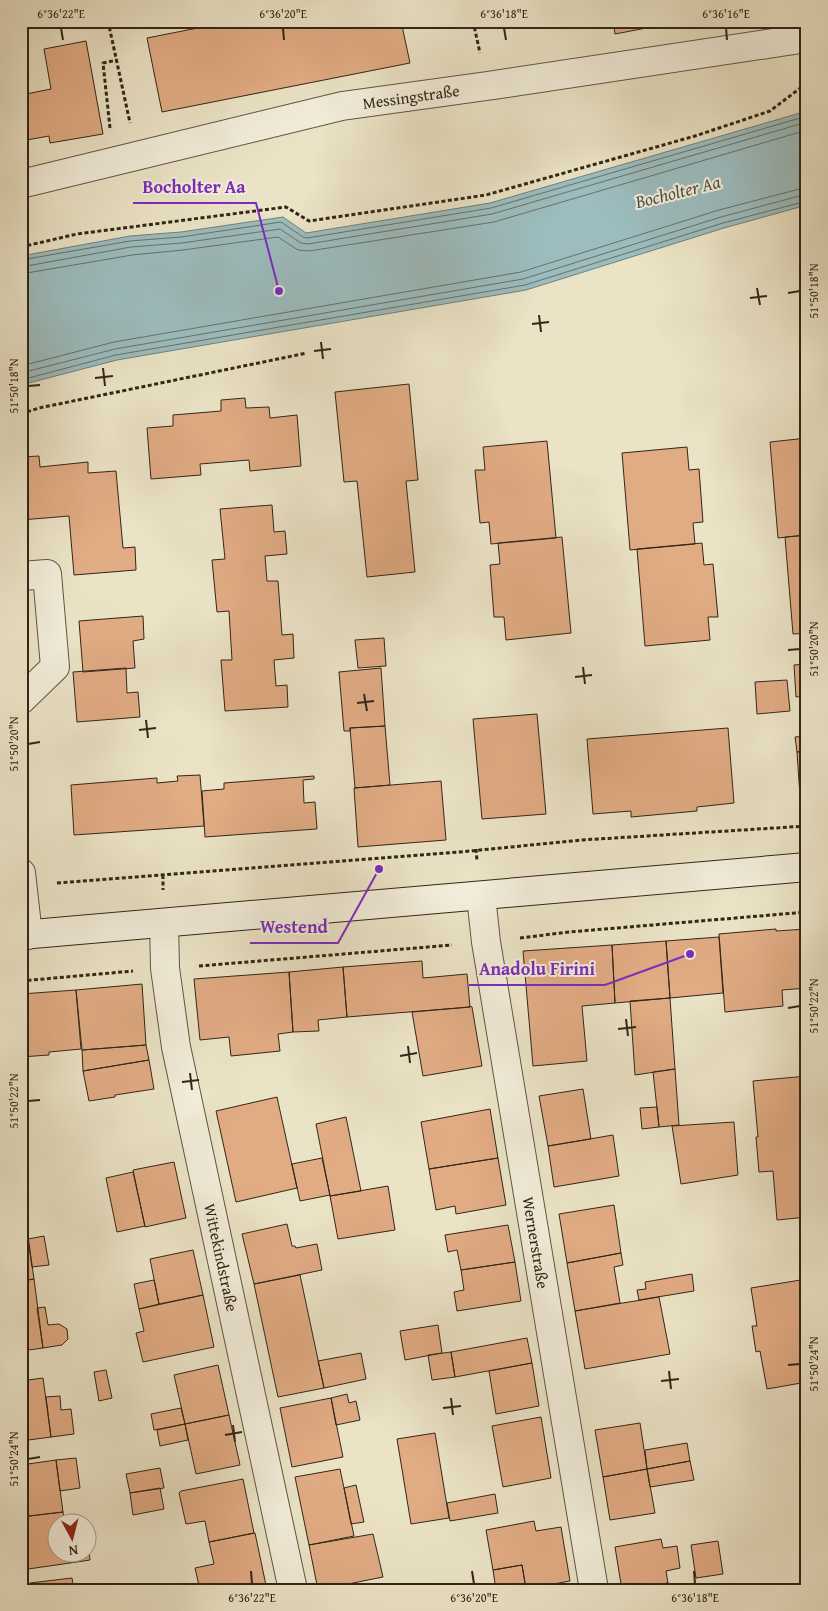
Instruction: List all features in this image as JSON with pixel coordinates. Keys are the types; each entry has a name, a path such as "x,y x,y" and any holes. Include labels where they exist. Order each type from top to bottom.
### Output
{"street":[{"name":"Messingstraße","path":"21,184 342,106 807,38"},
{"path":"21,576 47,574 55,667 21,700"},
{"path":"22,880 25,935 807,867"},
{"name":"Wernerstraße","path":"481,896 486,942 594,1590"},
{"name":"Wittekindstraße","path":"164,924 165,968 176,1047 293,1590"}],"path":[{"path":"21,22 26,21"},
{"path":"108,21 138,156"},
{"path":"110,137 103,63 117,60"},
{"path":"21,247 77,234 286,207 309,221 486,195 695,136 770,111 807,83"},
{"path":"21,414 39,408 307,353"},
{"path":"22,880 807,826"},
{"path":"21,981 486,942 569,932 807,912"}],"water":[{"path":"807,111 807,205 724,228 526,290 117,360 21,385 21,256 130,236 181,232 283,217 306,233 490,203"}],"building":[{"path":"233,21 401,21 410,63 162,112 147,38"},
{"path":"613,21 683,21 615,34"},
{"path":"86,41 103,134 50,143 49,136 21,141 21,95 51,89 44,49"},
{"path":"409,384 418,480 406,481 415,572 367,577 357,481 344,482 335,392"},
{"path":"245,398 246,408 269,407 270,418 297,415 301,466 250,471 249,460 200,464 201,475 151,479 147,428 173,426 173,415 221,411 221,400"},
{"path":"807,438 807,535 778,538 770,442"},
{"path":"547,441 556,538 491,544 489,522 480,523 475,470 485,470 483,447"},
{"path":"687,447 689,470 699,469 703,522 693,523 695,544 630,550 622,453"},
{"path":"39,456 40,467 88,462 88,473 116,471 123,548 135,547 136,570 74,575 69,516 21,520 21,457"},
{"path":"272,505 274,532 285,531 287,554 265,556 267,581 278,581 282,635 293,634 294,658 274,660 276,686 287,685 288,707 225,711 221,660 232,660 229,611 217,612 212,560 225,559 220,509"},
{"path":"21,520 23,536 21,536"},
{"path":"807,535 807,633 793,634 785,537"},
{"path":"562,537 571,633 506,640 504,617 494,617 490,565 500,564 498,543"},
{"path":"702,543 704,565 713,564 718,617 708,617 710,640 645,646 637,549"},
{"path":"143,616 144,639 133,641 135,668 83,672 79,621"},
{"path":"21,624 24,656 21,656"},
{"path":"384,638 386,666 358,668 355,640"},
{"path":"807,664 807,696 796,697 794,665"},
{"path":"126,668 127,693 138,692 140,717 77,722 73,672"},
{"path":"381,668 385,726 350,728 350,731 344,731 339,672"},
{"path":"787,680 790,711 757,714 755,682"},
{"path":"537,714 546,814 482,819 473,719"},
{"path":"385,726 390,785 355,788 350,728"},
{"path":"728,728 734,803 697,807 697,811 631,817 631,811 593,814 587,739"},
{"path":"807,736 807,751 797,752 795,737"},
{"path":"807,751 807,811 801,811 797,752"},
{"path":"200,775 204,826 74,835 71,785 157,778 157,783 178,781 177,776"},
{"path":"314,776 314,779 303,780 304,803 315,802 317,829 205,837 202,791 224,789 224,783"},
{"path":"441,781 446,840 358,847 354,788"},
{"path":"776,929 776,931 807,929 807,988 782,990 783,1006 725,1012 719,934"},
{"path":"719,937 723,993 670,998 666,941"},
{"path":"666,941 670,998 615,1003 612,945"},
{"path":"612,945 615,1003 582,1006 587,1061 533,1066 523,951"},
{"path":"422,961 423,978 467,974 470,1007 347,1017 343,967"},
{"path":"343,967 347,1017 318,1020 319,1031 293,1032 289,972"},
{"path":"289,972 293,1032 278,1034 280,1051 231,1056 229,1037 200,1040 194,979"},
{"path":"142,984 146,1045 82,1050 76,990"},
{"path":"76,990 81,1049 49,1052 49,1055 21,1057 21,994"},
{"path":"670,998 675,1069 635,1075 630,1001"},
{"path":"472,1007 482,1066 423,1076 412,1012"},
{"path":"146,1045 149,1060 83,1071 82,1050"},
{"path":"149,1060 154,1089 89,1101 83,1071"},
{"path":"675,1069 679,1125 659,1127 653,1072"},
{"path":"807,1076 807,1217 777,1220 773,1171 759,1172 753,1081"},
{"path":"583,1089 591,1139 548,1146 539,1096"},
{"path":"277,1097 297,1188 236,1202 216,1111"},
{"path":"657,1107 659,1127 642,1129 640,1108"},
{"path":"490,1109 498,1158 429,1169 421,1122"},
{"path":"346,1117 361,1191 330,1196 316,1124"},
{"path":"734,1122 738,1175 681,1184 672,1126"},
{"path":"613,1135 619,1176 554,1187 548,1146"},
{"path":"322,1158 330,1195 300,1201 292,1164"},
{"path":"498,1158 506,1205 456,1214 455,1206 436,1210 429,1169"},
{"path":"174,1162 186,1218 145,1227 133,1170"},
{"path":"133,1172 145,1226 117,1232 106,1178"},
{"path":"388,1186 395,1230 338,1239 330,1196"},
{"path":"614,1205 621,1253 567,1263 559,1214"},
{"path":"21,1222 26,1222 34,1279 21,1281"},
{"path":"287,1224 292,1246 296,1248 317,1244 322,1270 254,1284 242,1234"},
{"path":"508,1225 515,1262 461,1270 457,1250 448,1252 445,1235"},
{"path":"44,1236 49,1265 32,1267 28,1239"},
{"path":"193,1250 203,1295 159,1304 150,1259"},
{"path":"621,1253 623,1265 614,1267 620,1303 575,1311 567,1263"},
{"path":"515,1262 521,1301 457,1311 454,1292 464,1290 461,1270"},
{"path":"692,1274 694,1291 639,1300 637,1290 646,1289 645,1282"},
{"path":"300,1275 324,1388 278,1397 254,1284"},
{"path":"34,1279 43,1348 21,1351 21,1281"},
{"path":"807,1279 807,1382 767,1389 760,1351 756,1352 752,1326 757,1326 751,1288"},
{"path":"154,1280 159,1304 139,1309 134,1284"},
{"path":"203,1295 214,1347 143,1362 136,1333 144,1331 139,1309"},
{"path":"659,1297 670,1354 585,1369 575,1311"},
{"path":"45,1307 48,1325 59,1324 67,1329 68,1339 62,1345 43,1348 37,1308"},
{"path":"438,1325 442,1353 405,1360 400,1331"},
{"path":"527,1338 532,1363 455,1377 451,1352"},
{"path":"451,1352 455,1377 432,1380 428,1355"},
{"path":"361,1353 366,1379 324,1388 318,1361"},
{"path":"532,1363 539,1406 496,1414 489,1371"},
{"path":"218,1365 229,1415 185,1424 174,1375"},
{"path":"106,1370 112,1398 99,1401 94,1372"},
{"path":"43,1378 51,1437 21,1441 21,1381"},
{"path":"347,1394 349,1403 356,1401 360,1420 336,1425 331,1398"},
{"path":"60,1396 61,1410 71,1409 74,1434 51,1437 46,1397"},
{"path":"331,1398 343,1457 292,1467 280,1408"},
{"path":"181,1408 185,1424 154,1430 151,1414"},
{"path":"229,1415 240,1465 196,1474 185,1424"},
{"path":"541,1417 551,1478 503,1487 492,1426"},
{"path":"640,1423 647,1469 603,1477 595,1430"},
{"path":"185,1424 188,1440 160,1446 157,1430"},
{"path":"435,1433 449,1518 411,1524 397,1439"},
{"path":"687,1443 690,1461 647,1469 645,1450"},
{"path":"76,1458 80,1488 60,1491 56,1460"},
{"path":"56,1460 63,1512 21,1517 21,1465"},
{"path":"690,1461 694,1480 650,1487 647,1469"},
{"path":"160,1468 164,1488 130,1493 126,1474"},
{"path":"340,1469 354,1536 309,1545 295,1477"},
{"path":"647,1469 655,1513 610,1520 603,1477"},
{"path":"243,1479 254,1533 209,1542 205,1521 186,1524 179,1493 181,1491"},
{"path":"356,1485 364,1522 351,1524 344,1488"},
{"path":"160,1488 164,1509 133,1515 130,1493"},
{"path":"495,1494 498,1513 450,1521 447,1503"},
{"path":"63,1512 63,1514 48,1514 48,1564 63,1564 28,1569 21,1517"},
{"path":"534,1521 536,1531 561,1527 570,1581 526,1589 522,1565 493,1570 486,1530"},
{"path":"255,1533 267,1590 200,1590 195,1568 214,1564 209,1542"},
{"path":"373,1534 383,1577 318,1590 309,1545"},
{"path":"661,1539 663,1548 677,1546 680,1568 666,1571 668,1583 622,1590 615,1547"},
{"path":"718,1541 723,1574 696,1578 691,1545"},
{"path":"807,1552 807,1590 804,1590 800,1553"},
{"path":"522,1565 526,1589 496,1590 493,1570"},
{"path":"72,1578 74,1590 31,1590 30,1583"},
{"path":"668,1583 669,1590 630,1590"}],"place":[{"name":"Bocholter Aa","path":"279,291"},
{"name":"Westend","path":"379,869"},
{"name":"Anadolu Firini","path":"690,954"}]}
